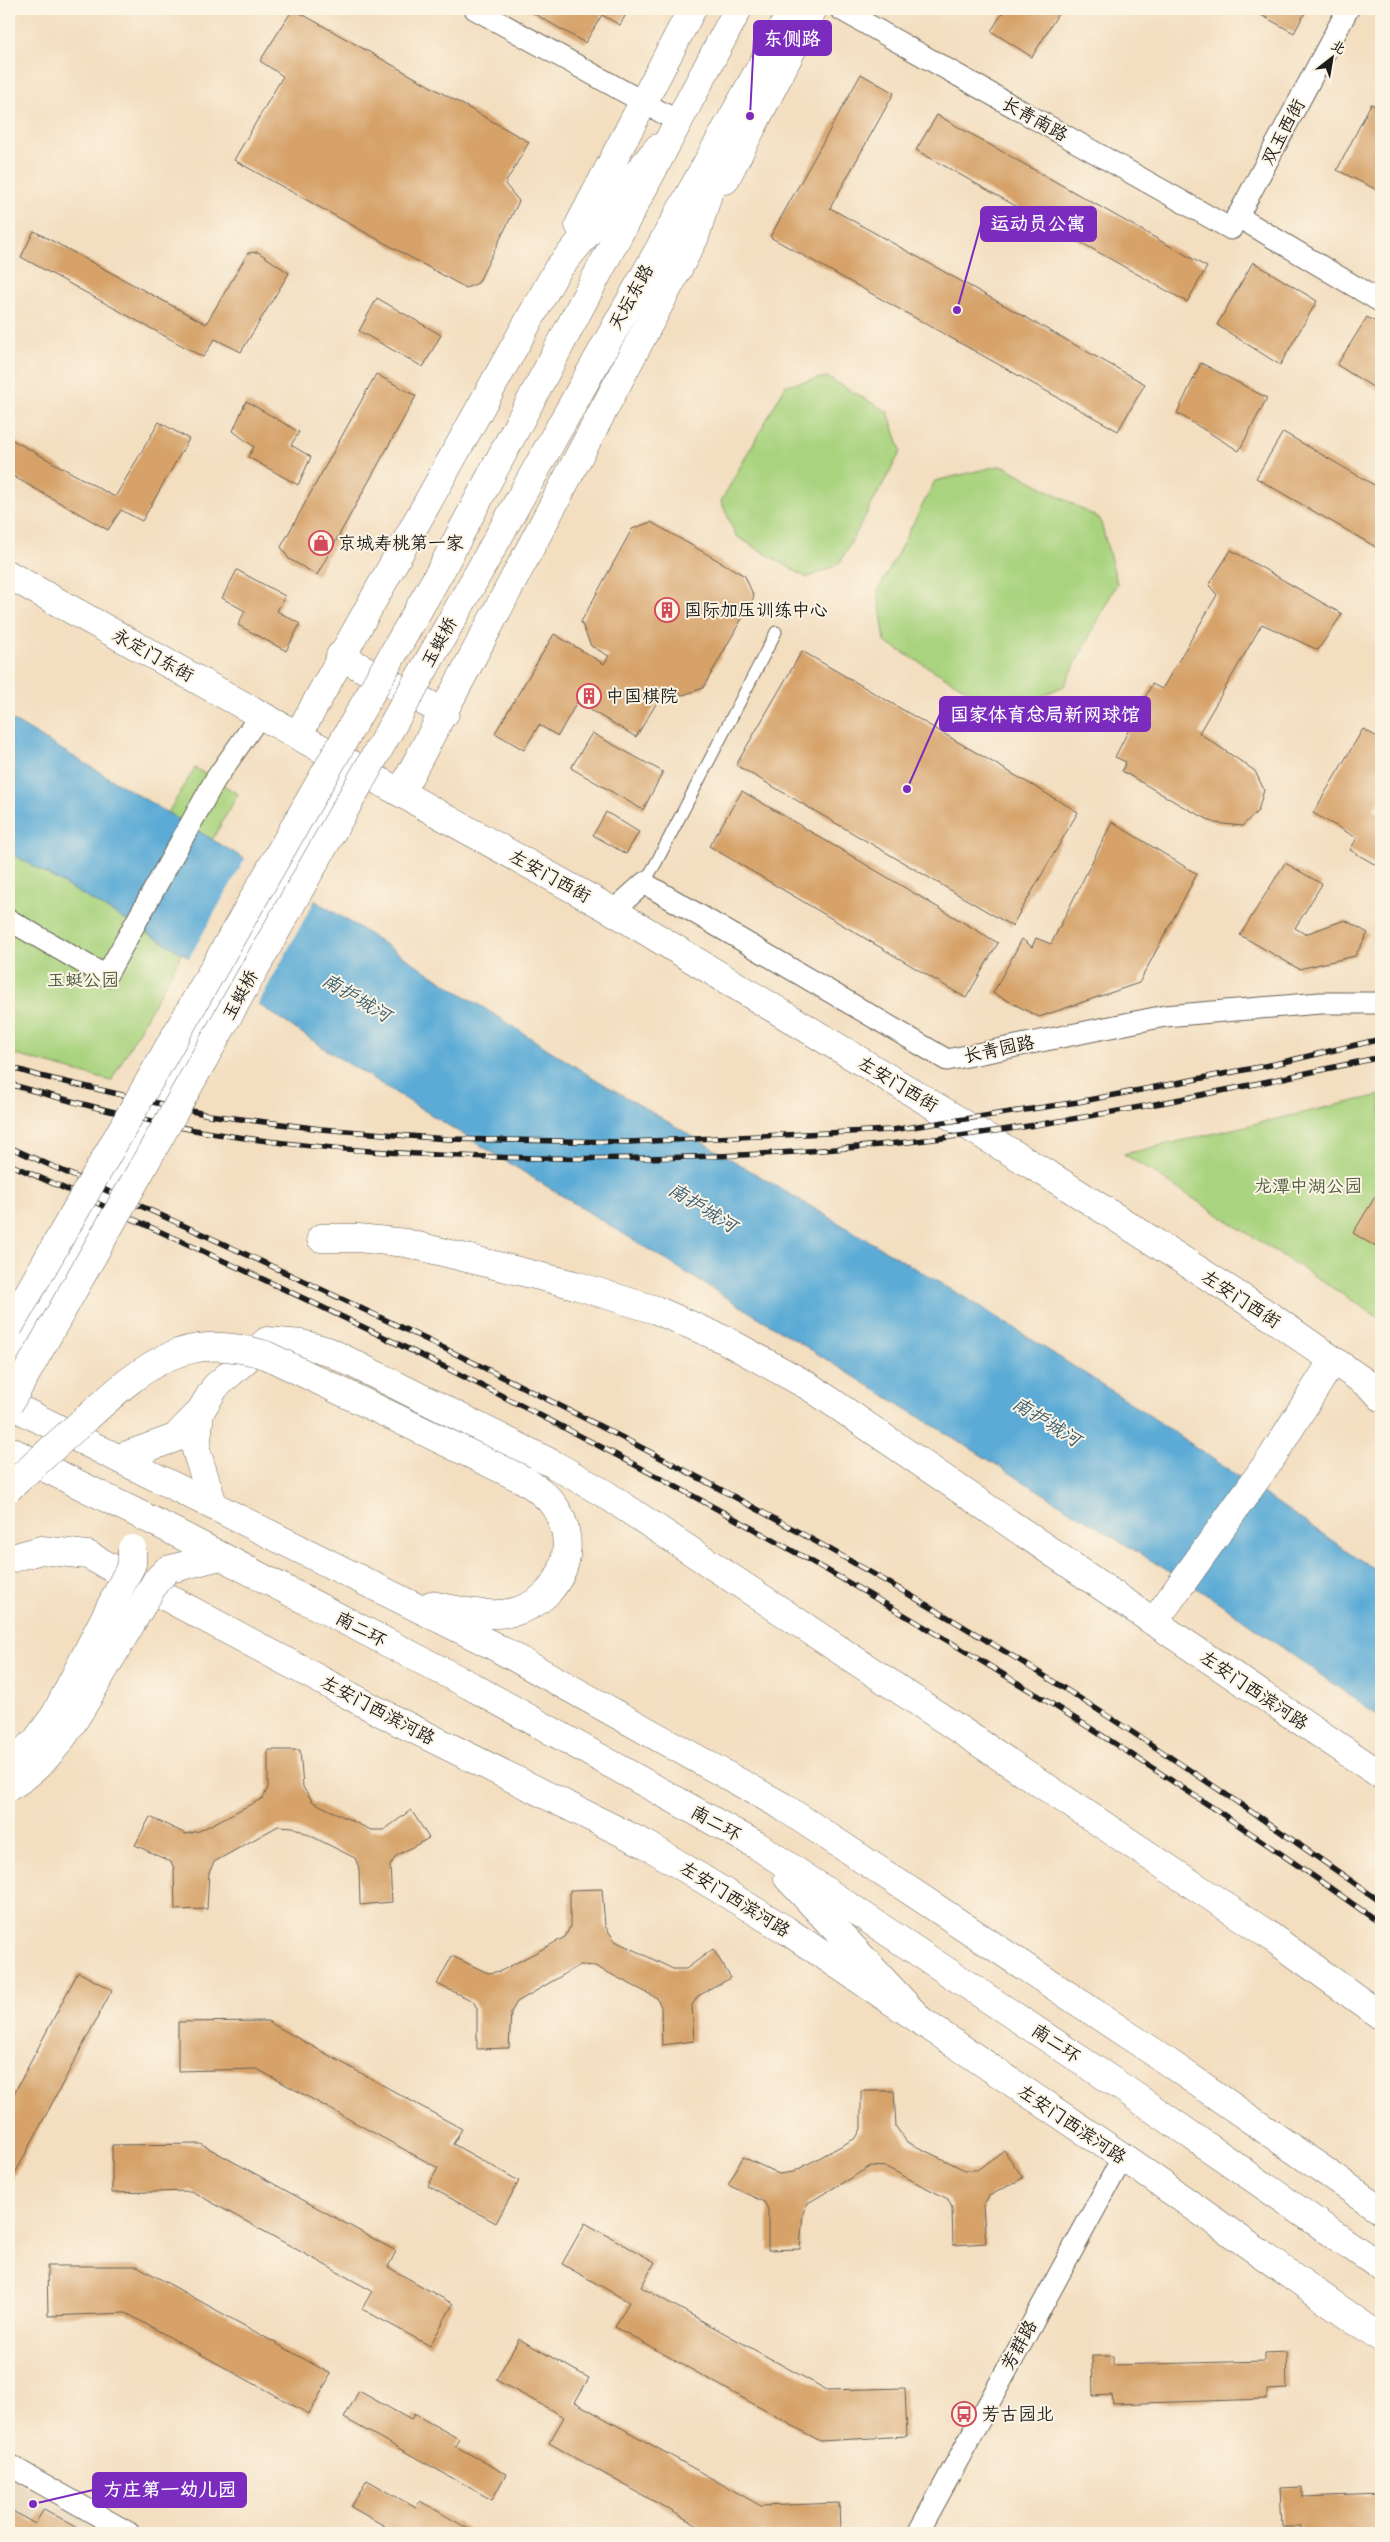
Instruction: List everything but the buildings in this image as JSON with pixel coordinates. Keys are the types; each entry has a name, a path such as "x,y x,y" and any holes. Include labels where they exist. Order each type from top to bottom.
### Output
{"main road":[{"path":"298,735 340,656 557,270 642,101 692,9"},
{"path":"557,270 679,122 738,9"},
{"name":"天坛东路","path":"470,586 793,9"},
{"path":"401,792 695,237 813,9"},
{"path":"695,237 734,112"},
{"name":"玉蜓桥","path":"9,1327 441,570 679,122"},
{"name":"永定门东街","path":"9,575 351,764"},
{"name":"玉蜓桥","path":"9,1404 470,586"},
{"path":"340,656 444,713"},
{"path":"9,1364 114,1176 351,764"},
{"name":"左安门西街","path":"351,764 612,911 1065,1186 1267,1314 1333,1360 1381,1397"},
{"name":"左安门西滨河路","path":"321,1238 358,1238 406,1243 510,1268 575,1285 656,1310 725,1340 810,1387 1381,1776"},
{"path":"118,1458 175,1438 200,1412 215,1387 267,1341 302,1344 328,1351 554,1464 605,1494 1267,1934 1381,2016"},
{"path":"9,1488 126,1382 147,1366 170,1355 197,1348 221,1346 245,1349 266,1355 524,1480 540,1491 554,1506 562,1520 567,1537 568,1554 563,1570 554,1587 531,1606 515,1612 490,1615 402,1600"},
{"path":"1154,1622 1272,1457 1333,1360"},
{"path":"9,1404 213,1504 492,1645 782,1806 1152,2051 1381,2210"},
{"path":"200,1412 196,1450 213,1504"},
{"name":"南二环","path":"20,1456 220,1556 471,1686 758,1846 1126,2090 1381,2267"},
{"path":"9,1764 36,1741 55,1715 132,1564 131,1535 127,1522 114,1502"},
{"name":"左安门西滨河路","path":"9,1560 41,1550 88,1555 394,1720 647,1845 786,1930 1122,2157 1381,2338"},
{"path":"9,1787 34,1770 56,1747 156,1581 167,1570 220,1556"},
{"path":"758,1846 924,2024"}],"street":[{"path":"475,9 679,122"},
{"name":"长青南路","path":"840,9 1381,302"},
{"name":"双玉西街","path":"1234,223 1348,9"},
{"path":"9,920 106,976 215,780 261,714"},
{"path":"612,911 644,883"},
{"name":"长青园路","path":"644,883 947,1060 1165,1016 1320,1002 1381,1003"},
{"name":"芳群路","path":"918,2533 1122,2157"},
{"path":"9,2464 128,2533"}],"lane":[{"path":"644,883 776,632"}],"shaded area":[{"path":"9,2477 106,2532 9,2533"}],"green space":[{"path":"827,377 888,412 901,451 839,564 807,578 736,536 721,501 786,385"},
{"path":"998,466 1006,467 1100,519 1117,583 1064,686 1005,712 885,642 878,591 935,481"},
{"name":"玉蜓公园","path":"195,768 238,794 157,938 182,953 111,1081 9,1053 9,852 109,910"},
{"name":"龙潭中湖公园","path":"1381,1095 1381,1319 1124,1154"}],"water":[{"name":"南护城河","path":"9,718 342,917 587,1074 984,1309 1140,1409 1381,1574 1381,1718 1220,1603 333,1054 182,953 9,852"}],"pier":[{"path":"246,857 316,898 257,1006 188,960"}],"railway":[{"path":"9,1067 40,1076 209,1115 321,1129 447,1139 629,1142 892,1130 1078,1102 1275,1064 1381,1039"},
{"path":"9,1084 82,1104 205,1132 327,1148 450,1156 673,1158 814,1151 968,1135 1146,1106 1381,1057"},
{"path":"9,1147 266,1263 393,1323 520,1386 770,1516 893,1585 1061,1686 1199,1776 1381,1902"},
{"path":"9,1164 188,1244 366,1328 542,1416 715,1508 886,1604 1054,1706 1219,1812 1381,1924"}],"place":[{"name":"东侧路","path":"750,116"},
{"name":"运动员公寓","path":"957,310"},
{"name":"京城寿桃第一家","path":"321,543"},
{"name":"国际加压训练中心","path":"667,610"},
{"name":"中国棋院","path":"589,696"},
{"name":"国家体育总局新网球馆","path":"907,789"},
{"name":"芳古园北","path":"964,2414"},
{"name":"方庄第一幼儿园","path":"33,2504"}]}
